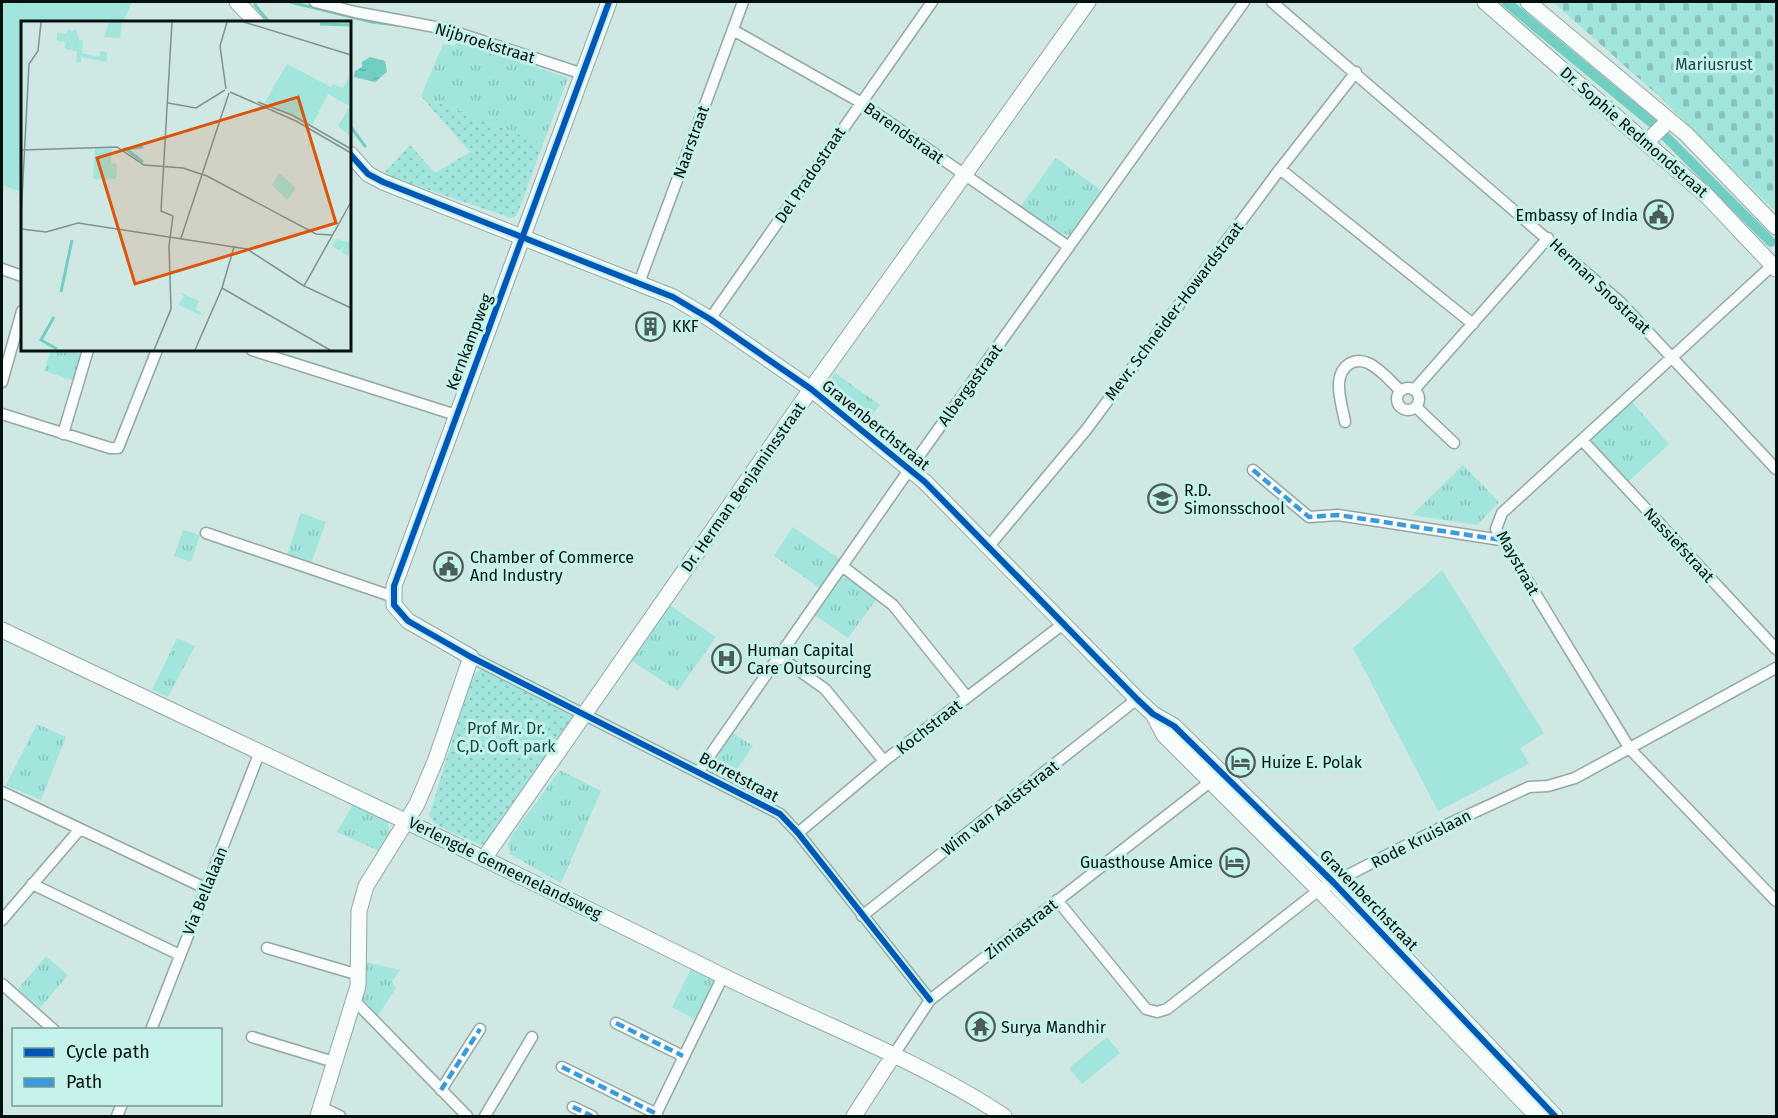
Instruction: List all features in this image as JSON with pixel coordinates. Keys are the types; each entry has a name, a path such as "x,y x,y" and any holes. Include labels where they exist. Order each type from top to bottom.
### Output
{"street":[{"path":"237,2 255,21"},
{"name":"Nijbroekstraat","path":"315,2 446,29 583,74"},
{"name":"Kernkampweg","path":"394,597 394,586 609,2"},
{"name":"Naarstraat","path":"639,283 743,2"},
{"name":"Del Pradostraat","path":"710,319 932,2"},
{"name":"Dr. Herman Benjaminsstraat","path":"485,857 811,389 1088,2"},
{"name":"Albergastraat","path":"699,771 909,470 1244,2"},
{"name":"Herman Snostraat","path":"1272,2 1356,72 1620,302 1673,356 1776,469"},
{"name":"Dr. Sophie Redmondstraat","path":"1485,2 1708,197 1775,265"},
{"name":"Dr. Sophie Redmondstraat","path":"1528,2 1669,120 1776,227"},
{"name":"Barendstraat","path":"733,30 860,102 1068,247"},
{"name":"Mevr. Schneider-Howardstraat","path":"989,546 1086,430 1280,169 1356,72"},
{"path":"1647,142 1669,120"},
{"name":"Gravenberchstraat","path":"351,155 368,174 383,182 673,297 710,319 811,389 909,470 989,546 1153,714 1164,735 1217,776 1334,883 1555,1116"},
{"path":"1280,169 1473,324"},
{"path":"1414,390 1548,238"},
{"name":"Maystraat","path":"1775,265 1502,513 1496,529 1630,749 1776,901"},
{"path":"2,269 21,276"},
{"path":"2,382 21,315"},
{"path":"63,434 88,351"},
{"path":"2,414 110,448 118,448 157,351"},
{"path":"255,351 456,415"},
{"path":"1345,422 1339,379 1343,369 1352,362 1359,360 1372,365 1401,391"},
{"path":"1407,388 1414,390 1418,396 1416,407 1410,410 1400,407 1396,400 1401,391 1407,388"},
{"path":"1416,407 1454,443"},
{"name":"Nassiefstraat","path":"1582,440 1776,650"},
{"path":"1253,470 1309,517 1338,515 1501,540"},
{"path":"206,533 394,597 394,605 408,621 471,657 436,759 407,821 366,886 359,911 359,975 354,1000 319,1112 340,1116"},
{"path":"842,566 893,605 967,697"},
{"name":"Kochstraat","path":"798,833 884,761 1063,624"},
{"name":"Verlengde Gemeenelandsweg","path":"2,630 259,754 485,857 723,976 893,1056 1004,1116"},
{"name":"Borretstraat","path":"471,657 780,814 798,833 930,1000"},
{"path":"780,657 825,689 884,761"},
{"name":"Rode Kruislaan","path":"1057,900 1146,1008 1157,1012 1167,1009 1319,890 1440,828 1529,786 1548,786 1575,778 1776,668"},
{"name":"Wim van Aalststraat","path":"862,916 1137,699"},
{"name":"Via Bellalaan","path":"151,1028 259,754"},
{"name":"Gravenberchstraat","path":"1217,776 1319,890 1537,1116"},
{"name":"Zinniastraat","path":"854,1116 930,1000 1217,776"},
{"path":"2,792 205,888"},
{"path":"2,920 80,829"},
{"path":"32,884 180,955"},
{"path":"267,948 359,975"},
{"path":"562,1067 656,1115 723,976"},
{"path":"2,984 53,1028"},
{"path":"354,1000 467,1116"},
{"path":"616,1023 683,1056"},
{"path":"441,1090 480,1029"},
{"path":"252,1037 334,1062"},
{"path":"484,1116 532,1037"},
{"path":"573,1107 592,1116"}],"green space":[{"path":"2,2 132,2 123,21 21,21 21,192 2,185"},
{"name":"Mariusrust","path":"1553,2 1776,2 1776,212 1662,99"},
{"path":"457,40 568,78 543,144 421,96 443,44 455,46"},
{"path":"421,96 543,144 517,215 511,218 383,174 410,145 435,173 470,152"},
{"path":"1056,158 1101,190 1069,235 1056,232 1020,207"},
{"path":"51,351 70,351 84,355 75,381 44,371"},
{"path":"835,373 880,405 864,425 827,396 825,388"},
{"path":"1631,401 1669,444 1627,483 1589,442"},
{"path":"1463,465 1499,502 1477,525 1412,515"},
{"path":"301,513 326,522 310,566 286,558"},
{"path":"793,527 841,560 821,589 774,556"},
{"path":"183,530 200,535 191,562 174,556"},
{"path":"1442,570 1544,733 1520,748 1529,764 1438,811 1353,648"},
{"path":"842,578 851,578 878,597 848,638 813,614 837,581"},
{"path":"668,604 716,637 678,691 629,659"},
{"path":"177,638 195,646 168,697 152,690"},
{"name":"Prof Mr. Dr. C,D. Ooft park","path":"480,670 490,670 571,713 573,718 486,844 481,845 436,825 429,816 472,676"},
{"path":"37,724 66,737 41,800 6,785"},
{"path":"733,733 753,746 729,780 710,768"},
{"path":"560,770 601,791 561,883 510,854 508,844 512,835"},
{"path":"353,804 388,821 390,833 379,851 337,832"},
{"path":"46,956 68,975 40,1008 18,989"},
{"path":"366,962 400,970 392,982 396,988 377,1017 360,996"},
{"path":"693,965 718,979 697,1021 672,1007"},
{"path":"1107,1037 1120,1053 1082,1084 1069,1068"}],"water":[{"path":"370,57 385,61 387,72 375,82 354,77 355,71 362,67 362,62"}],"waterway":[{"path":"256,2 255,5 268,21"},
{"path":"290,2 372,22 396,25"},
{"path":"1506,2 1652,123"},
{"path":"351,127 365,146"},
{"path":"1665,136 1771,242"}],"marked path":[{"path":"1253,470 1309,517 1338,515 1501,540"},
{"path":"616,1023 683,1056"},
{"path":"441,1090 480,1029"},
{"path":"562,1067 657,1114"},
{"path":"573,1107 592,1116"}],"cycle path":[{"path":"609,2 394,586 394,605 408,621 471,657 780,814 798,833 930,1000"},
{"path":"351,155 368,174 383,182 673,297 710,319 811,389 925,482 1137,699 1153,714 1174,726 1334,883 1555,1116"}],"place":[{"name":"Embassy of India","path":"1659,215"},
{"name":"KKF","path":"651,326"},
{"name":"R.D. Simonsschool","path":"1163,499"},
{"name":"Chamber of Commerce And Industry","path":"449,566"},
{"name":"Human Capital Care Outsourcing","path":"726,659"},
{"name":"Huize E. Polak","path":"1240,762"},
{"name":"Guasthouse Amice","path":"1234,862"},
{"name":"Surya Mandhir","path":"980,1027"}]}
